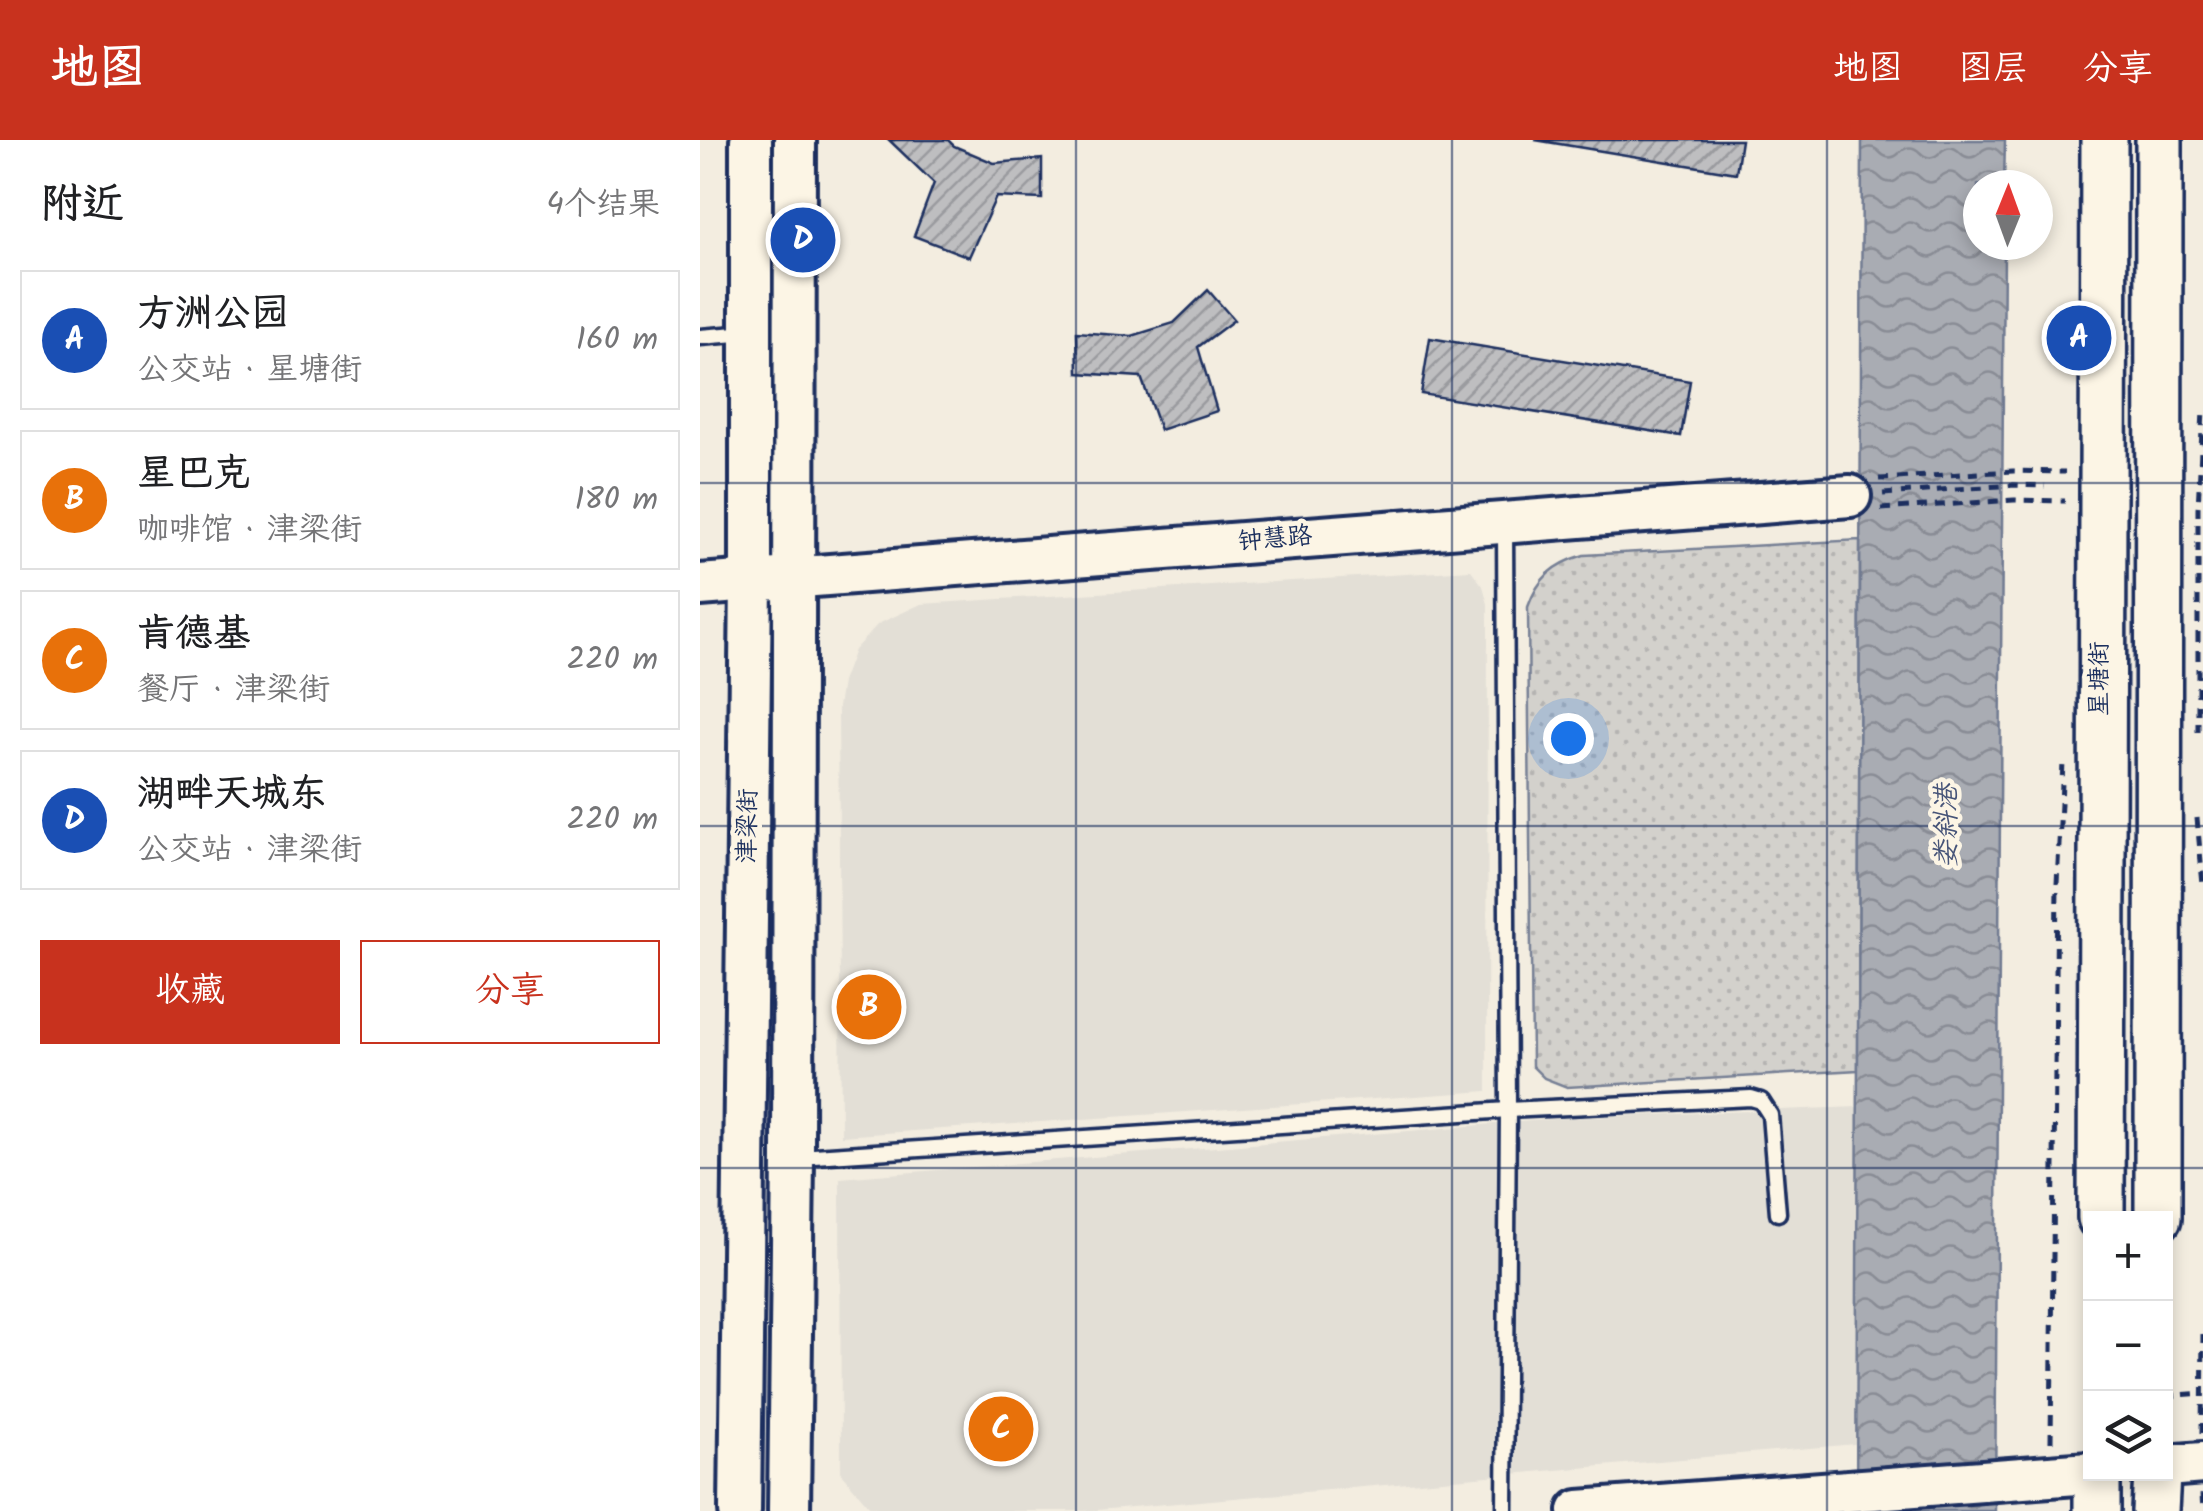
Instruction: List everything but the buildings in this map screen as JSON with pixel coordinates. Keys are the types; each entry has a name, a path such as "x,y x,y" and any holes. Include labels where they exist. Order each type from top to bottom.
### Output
{"main road":[{"name":"津梁街","path":"740,1511 752,581 750,140"},
{"name":"津梁街","path":"789,1511 794,140"},
{"name":"星塘街","path":"2101,1211 2104,140"},
{"path":"2158,1211 2159,140"},
{"name":"钟慧路","path":"700,585 1863,495"},
{"path":"2173,1466 2202,1464"},
{"path":"1579,1511 2080,1474 2097,1511"},
{"path":"2155,1511 2157,1481"}],"lane":[{"path":"700,336 750,333"},
{"path":"1505,520 1505,1511"},
{"path":"793,1158 1508,1110 1751,1098 1762,1101 1770,1115 1778,1214"}],"path":[{"path":"2198,744 2198,508 2203,411"},
{"path":"2014,471 2065,472 2065,501 1863,495 2014,471"},
{"path":"1863,495 2045,486"},
{"path":"2064,760 2057,884 2080,1474"},
{"path":"2198,804 2203,885"},
{"path":"2202,1511 2203,1334"},
{"path":"2173,1395 2203,1392"}],"shaded area":[{"path":"1860,540 1858,1070 1567,1087 1544,1078 1532,1066 1528,607 1537,588 1556,568 1584,555"},
{"path":"1471,570 1483,586 1488,604 1487,1091 841,1136 838,707 854,650 878,624 921,604"},
{"path":"1858,1107 1855,1444 1086,1511 888,1511 869,1506 841,1473 840,1178 1566,1118"}],"water":[{"name":"娄斜港","path":"1862,140 2005,140 2004,170 1963,170 1963,260 2004,260 1995,1511 1856,1511"}],"place":[{"name":"湖畔天城东","path":"803,240"},
{"name":"方洲公园","path":"2079,338"},
{"name":"星巴克","path":"869,1007"},
{"name":"肯德基","path":"1001,1429"}]}
